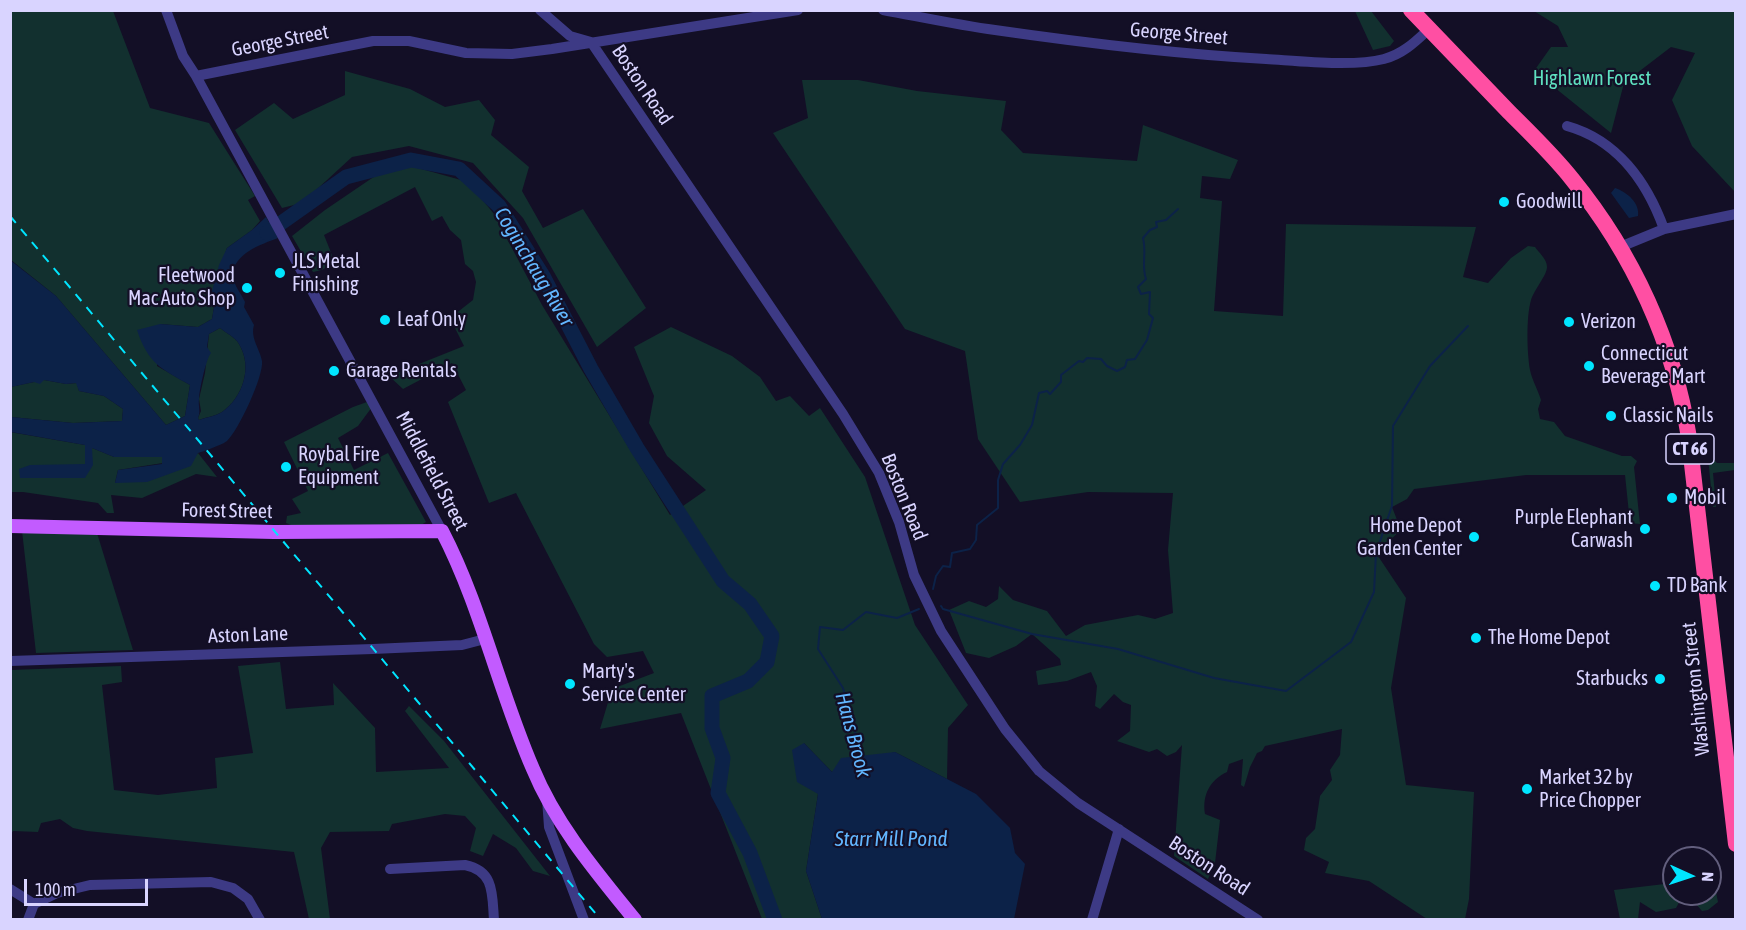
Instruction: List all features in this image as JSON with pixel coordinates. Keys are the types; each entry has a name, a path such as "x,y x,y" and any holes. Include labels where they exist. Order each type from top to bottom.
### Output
{"highway":[{"name":"Washington Street","path":"1411,10 1558,162 1588,199 1620,247 1645,293 1658,326 1676,380 1688,431 1736,844"}],"main road":[{"name":"Forest Street","path":"10,526 245,531 442,531"},
{"name":"Middlefield Street","path":"442,531 463,577 523,744 547,799 588,861 635,920"}],"street":[{"name":"Middlefield Street","path":"166,10 183,56 196,76 442,531"},
{"name":"Boston Road","path":"540,10 570,36 591,42 843,414 879,474 899,522 914,575 926,604 1005,729 1039,771 1078,803 1258,920"},
{"name":"George Street","path":"196,76 373,41 409,41 466,53 512,54 798,10"},
{"name":"George Street","path":"883,10 993,30 1122,47 1205,56 1303,61 1356,62 1385,58 1408,48 1429,29"},
{"path":"1567,126 1595,137 1623,160 1642,184 1664,229"},
{"path":"1620,247 1664,229 1736,214"},
{"name":"Aston Lane","path":"10,661 364,650 462,645 485,639"},
{"path":"547,799 549,827 584,920"},
{"path":"1092,920 1119,828"},
{"path":"390,869 465,865 475,867 486,877 491,888 494,920"},
{"path":"28,920 34,904 57,893 90,885 211,882 233,888 248,899 260,920"},
{"path":"10,889 34,904"}],"green space":[{"path":"10,11 113,11 150,108 209,123 255,196 248,200 260,221 252,230 227,248 211,295 214,307 212,319 198,327 160,324 157,366 190,385 185,416 166,425 56,296 11,260"},
{"path":"1355,11 1371,11 1394,41 1390,46 1373,50"},
{"name":"Highlawn Forest","path":"1534,11 1735,11 1735,192 1692,146 1672,100 1695,53 1671,47 1624,83 1611,133 1534,71 1551,47 1568,47 1558,26"},
{"path":"345,71 410,89 445,107 479,100 495,120 491,135 529,167 522,191 543,228 583,209 646,308 597,347 523,218 473,163 409,146 352,157 302,203 282,208 235,130 274,103 293,119 345,95"},
{"path":"802,80 858,80 917,91 1006,101 1001,130 1023,153 1137,161 1143,125 1238,160 1230,179 1202,176 1200,198 1222,201 1214,311 1283,316 1286,224 1476,227 1463,277 1488,283 1511,258 1528,246 1535,247 1547,264 1543,278 1531,300 1528,316 1528,354 1532,378 1541,400 1538,409 1540,419 1554,422 1565,436 1622,456 1631,456 1637,461 1634,467 1640,524 1630,523 1625,475 1526,475 1414,489 1407,499 1392,507 1401,530 1376,553 1406,598 1391,688 1406,785 1474,792 1469,899 1465,919 1427,919 1369,881 1325,873 1329,862 1304,850 1306,838 1315,829 1320,796 1332,780 1330,770 1340,755 1342,729 1265,746 1257,753 1244,787 1241,785 1243,759 1229,764 1227,772 1216,779 1206,794 1205,814 1220,820 1215,863 1208,879 1174,856 1182,745 1176,752 1167,756 1157,749 1149,752 1117,741 1130,731 1131,705 1123,702 1114,694 1100,709 1095,706 1097,686 1091,672 1067,681 1038,685 1036,671 1061,665 1060,659 1032,634 1016,646 989,658 966,653 949,610 969,601 986,607 998,599 999,586 1013,600 1047,611 1066,636 1085,625 1138,615 1155,619 1173,613 1168,550 1173,493 1088,492 1020,502 978,439 965,351 905,329 773,133 808,118"},
{"path":"411,166 468,182 494,214 542,305 670,515 706,490 667,456 649,423 654,396 634,347 671,327 732,356 760,377 776,401 790,396 809,416 820,408 865,477 915,625 968,705 948,728 947,779 895,752 832,772 804,743 818,794 806,871 822,919 762,919 681,713 600,729 612,689 654,673 643,651 607,657 594,644 516,493 489,503 448,402 466,390 452,363 403,389 389,376 464,346 450,318 473,300 476,282 473,271 465,264 461,240 450,230 442,216 432,221 415,187 324,235 332,255 331,264 322,270 313,272 292,236 378,174"},
{"path":"220,328 239,344 245,362 244,381 229,406 220,413 199,420 201,411 199,399 205,373 209,334"},
{"path":"44,380 66,384 77,383 79,391 104,396 123,409 122,421 73,423 11,417 10,387"},
{"path":"367,402 372,407 358,426 338,438 354,470 388,453 426,522 421,525 291,525 286,523 287,516 301,513 292,499 308,491 284,442"},
{"path":"10,432 85,445 114,457 162,457 163,463 118,470 115,483 198,453 217,477 196,474 142,498 111,495 114,513 107,513 98,503 11,492"},
{"path":"1708,458 1712,458 1717,463 1735,463 1735,470 1713,473 1716,507 1713,507"},
{"path":"22,531 97,533 133,650 36,653"},
{"path":"280,662 286,709 334,705 333,683 375,728 376,772 449,768 405,711 409,706 444,741 550,876 533,871 516,848 493,834 483,856 470,851 476,828 465,816 445,814 392,824 389,831 330,832 321,848 330,919 309,919 294,852 87,831 73,828 60,819 41,823 38,832 13,831 11,834 11,670 121,666 122,682 102,685 114,790 158,795 217,788 215,758 253,753 238,666"},
{"path":"1662,884 1662,906 1677,906 1656,912 1640,902 1638,919 1620,919 1614,890"},
{"path":"1698,906 1713,906 1708,910 1702,911"}],"water":[{"path":"1615,188 1624,192 1635,202 1638,216 1629,218 1611,193"},
{"path":"266,217 278,238 249,251 234,268 233,279 254,325 254,339 261,357 262,368 249,403 227,441 198,453 191,466 147,482 115,483 118,470 162,464 162,457 114,457 92,448 93,465 85,478 20,478 19,469 30,465 85,464 85,445 11,432 11,417 73,423 122,421 123,409 104,396 79,391 76,383 66,384 44,380 40,384 34,382 11,387 10,260 56,296 166,425 185,416 190,385 151,358 137,330 160,324 198,327 212,319 214,307 211,295 219,265 227,248","holes":["220,328 233,337 243,353 244,381 229,406 220,413 199,420 200,389 211,353 207,347 209,334"]},
{"name":"Starr Mill Pond","path":"804,743 832,772 841,758 895,752 976,794 1010,828 1015,853 1025,864 1014,919 822,919 806,871 818,794 797,782 792,750"}],"waterway":[{"name":"Coginchaug River","path":"267,233 346,177 411,160 459,169 499,206 543,276 591,369 637,448 723,581 750,604 772,636 767,662 748,681 712,696 712,728 723,758 718,793 750,853 775,920"},
{"name":"Hans Brook","path":"933,589 936,576 943,566 950,567 952,553 970,549 976,540 977,525 998,508 998,480 1003,464 1020,445 1032,425 1039,393 1047,391 1050,394 1061,382 1061,375 1079,361 1083,362 1087,358 1101,359 1107,366 1117,371 1125,367 1127,360 1135,359 1147,340 1153,318 1149,314 1150,292 1141,294 1138,287 1146,279 1143,238 1150,230 1157,227 1156,222 1166,220 1178,209"},
{"path":"941,606 943,609 1032,634 1118,649 1214,678 1286,691 1351,642 1374,592 1376,553 1392,506 1393,426 1430,366 1468,326"},
{"name":"Hans Brook","path":"862,758 843,688 818,649 820,627 843,630 866,612 897,618 919,609"}],"railway":[{"path":"10,216 601,920"}],"place":[{"name":"Goodwill","path":"1504,202"},
{"name":"JLS Metal Finishing","path":"280,273"},
{"name":"Fleetwood Mac Auto Shop","path":"247,288"},
{"name":"Leaf Only","path":"385,320"},
{"name":"Verizon","path":"1569,322"},
{"name":"Connecticut Beverage Mart","path":"1589,366"},
{"name":"Garage Rentals","path":"334,371"},
{"name":"Classic Nails","path":"1611,416"},
{"name":"Roybal Fire Equipment","path":"286,467"},
{"name":"Mobil","path":"1672,498"},
{"name":"Purple Elephant Carwash","path":"1645,529"},
{"name":"Home Depot Garden Center","path":"1474,537"},
{"name":"TD Bank","path":"1655,586"},
{"name":"The Home Depot","path":"1476,638"},
{"name":"Starbucks","path":"1660,679"},
{"name":"Marty's Service Center","path":"570,684"},
{"name":"Market 32 by Price Chopper","path":"1527,789"}]}
